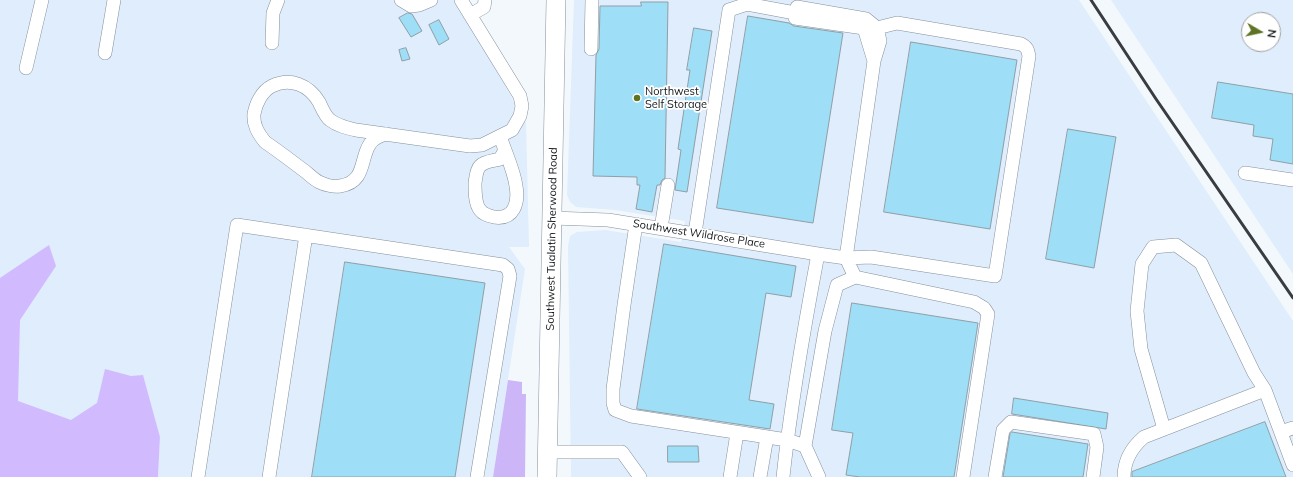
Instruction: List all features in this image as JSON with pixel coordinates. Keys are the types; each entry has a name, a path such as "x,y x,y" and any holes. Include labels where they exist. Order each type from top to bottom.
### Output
{"highway":[{"name":"Southwest Tualatin Sherwood Road","path":"547,477 556,0"}],"street":[{"path":"26,68 42,0"},
{"path":"105,53 114,0"},
{"path":"272,43 273,13 278,0"},
{"path":"401,0 410,6 419,5 431,0"},
{"path":"387,134 375,138 370,142 361,171 355,180 346,186 335,187 320,182 265,142 255,126 254,116 258,101 268,88 285,82 304,86 313,93 329,119 335,123 356,130 387,134 470,146 482,145 512,130 518,120 522,106 520,96 461,0"},
{"path":"470,15 484,7 485,0"},
{"path":"591,49 592,0"},
{"path":"695,233 729,10 747,4 795,13"},
{"path":"855,277 846,258 874,61 880,41 877,28 866,19 797,7 795,18 864,28 874,61"},
{"name":"Southwest Wildrose Place","path":"552,218 608,220 818,254 846,258 871,257 994,276 1029,56 1026,46 897,23 877,28"},
{"path":"500,136 505,150 516,186 515,205 508,215 495,217 488,216 479,210 475,188 476,176 480,166 484,163 500,158 505,150"},
{"path":"1245,173 1293,180"},
{"path":"661,228 668,185"},
{"path":"198,477 237,224 502,265 508,269 510,276 477,477"},
{"path":"636,224 613,389 613,403 615,410 630,416 787,440 806,446"},
{"path":"269,477 306,235"},
{"path":"1164,429 1141,349 1137,311 1142,264 1153,247 1176,245 1201,263 1254,373 1287,430 1293,464"},
{"path":"783,477 804,326 818,254"},
{"path":"819,477 806,446 825,331 837,285 855,277 974,302 984,308 988,314 963,477"},
{"path":"804,326 825,331"},
{"path":"1124,477 1127,459 1134,446 1144,437 1265,390"},
{"path":"995,477 1003,430 1011,422 1094,434 1097,446 1093,477"},
{"path":"730,477 736,433"},
{"path":"760,477 767,437"},
{"path":"547,452 622,452 640,477"}],"shaded area":[{"path":"0,0 457,0 526,123 529,247 509,247 525,269 493,477 158,477 160,437 143,376 0,477"},
{"path":"574,0 1079,0 1293,321 1293,477 571,477 568,246 570,236 577,232 605,230 681,242 685,221 615,210 576,207 570,202 567,195"},
{"path":"1111,0 1293,0 1293,274"},
{"path":"49,245 56,266 20,320 18,401 71,420 97,403 105,369 131,376 143,375 160,437 158,477 0,477 0,278"},
{"path":"508,380 522,382 522,394 526,394 525,477 493,477"}],"building":[{"path":"641,2 668,2 665,178 662,180 660,185 657,185 652,212 636,209 640,185 637,185 637,177 593,176 596,55 599,49 600,6 641,6"},
{"path":"408,13 412,14 422,31 411,37 399,18"},
{"path":"748,16 789,23 794,26 843,33 813,223 717,208"},
{"path":"439,20 449,39 439,45 429,25"},
{"path":"694,28 712,31 687,192 675,190 681,150 678,149 690,70 687,70"},
{"path":"911,42 1017,60 990,229 884,212"},
{"path":"406,48 410,59 402,61 399,50"},
{"path":"1218,82 1293,94 1293,164 1270,160 1273,139 1253,136 1254,125 1212,118"},
{"path":"1068,129 1116,137 1094,268 1046,259"},
{"path":"664,244 796,266 791,297 766,293 749,400 774,404 770,429 637,409"},
{"path":"345,262 485,283 455,477 312,477"},
{"path":"852,303 978,323 954,477 860,477 846,475 853,433 832,430"},
{"path":"1014,398 1108,413 1106,429 1012,414"},
{"path":"1265,422 1286,477 1132,477 1132,472"},
{"path":"1012,432 1088,444 1083,477 1003,477 1010,434"},
{"path":"668,446 698,446 699,462 668,462"}],"railway":[{"path":"1091,0 1156,99 1293,298"}],"place":[{"name":"Northwest Self Storage","path":"637,98"}]}
